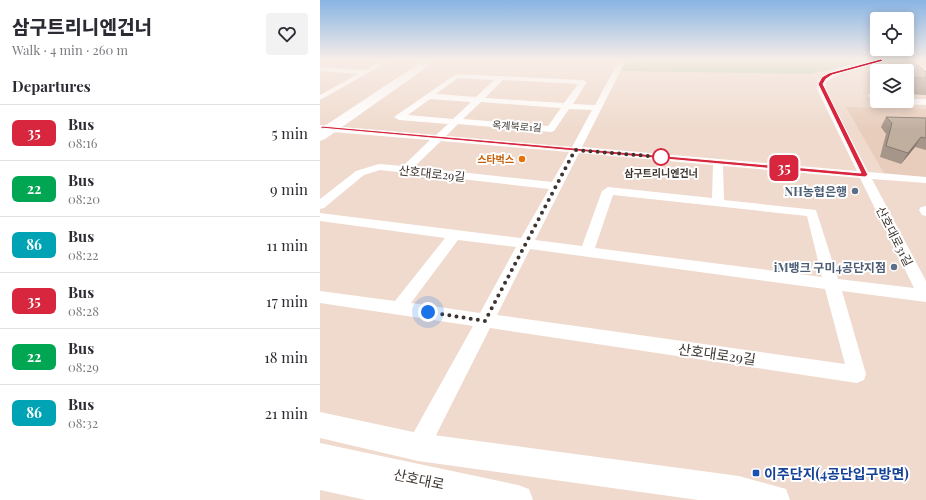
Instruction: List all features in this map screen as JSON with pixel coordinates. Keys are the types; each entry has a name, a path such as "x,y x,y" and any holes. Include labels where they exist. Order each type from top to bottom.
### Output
{"main road":[{"path":"322,130 392,83"},
{"path":"322,130 356,111 397,83"}],"street":[{"path":"320,98 346,83"},
{"name":"옥계북로1길","path":"446,83 399,117 551,129 582,83"},
{"path":"405,170 496,83"},
{"path":"418,447 610,83"},
{"name":"산호대로31길","path":"820,83 926,296"},
{"name":"옥계북로1길","path":"428,96 567,106"},
{"path":"914,101 926,102"},
{"path":"567,106 597,108"},
{"path":"355,131 350,124 356,111"},
{"path":"322,130 355,131 926,180"},
{"path":"718,162 718,203"},
{"name":"산호대로29길","path":"320,205 360,173 379,167 556,186"},
{"name":"산호대로29길","path":"320,297 857,374 812,213 608,191 587,252"},
{"path":"320,217 926,296"},
{"path":"399,308 454,235"},
{"path":"320,425 418,447 739,491 775,500"},
{"name":"산호대로","path":"320,457 518,500"},
{"name":"산호대로","path":"320,476 439,500"}],"shaded area":[{"path":"846,107 926,109 926,178 885,175"}],"building":[{"path":"886,117 926,118 926,138 921,137 908,153 886,146 892,123"}],"bus line":[{"name":"35","path":"322,128 865,175 821,89 820,83"}],"place":[{"name":"삼구트리니엔건너","path":"661,157"},
{"name":"스타벅스","path":"522,159"},
{"name":"NH농협은행","path":"855,191"},
{"name":"iM뱅크 구미4공단지점","path":"894,267"},
{"name":"이주단지(4공단입구방면)","path":"756,473"}],"route":[{"path":"428,312 485,321 575,150 661,157"}]}
